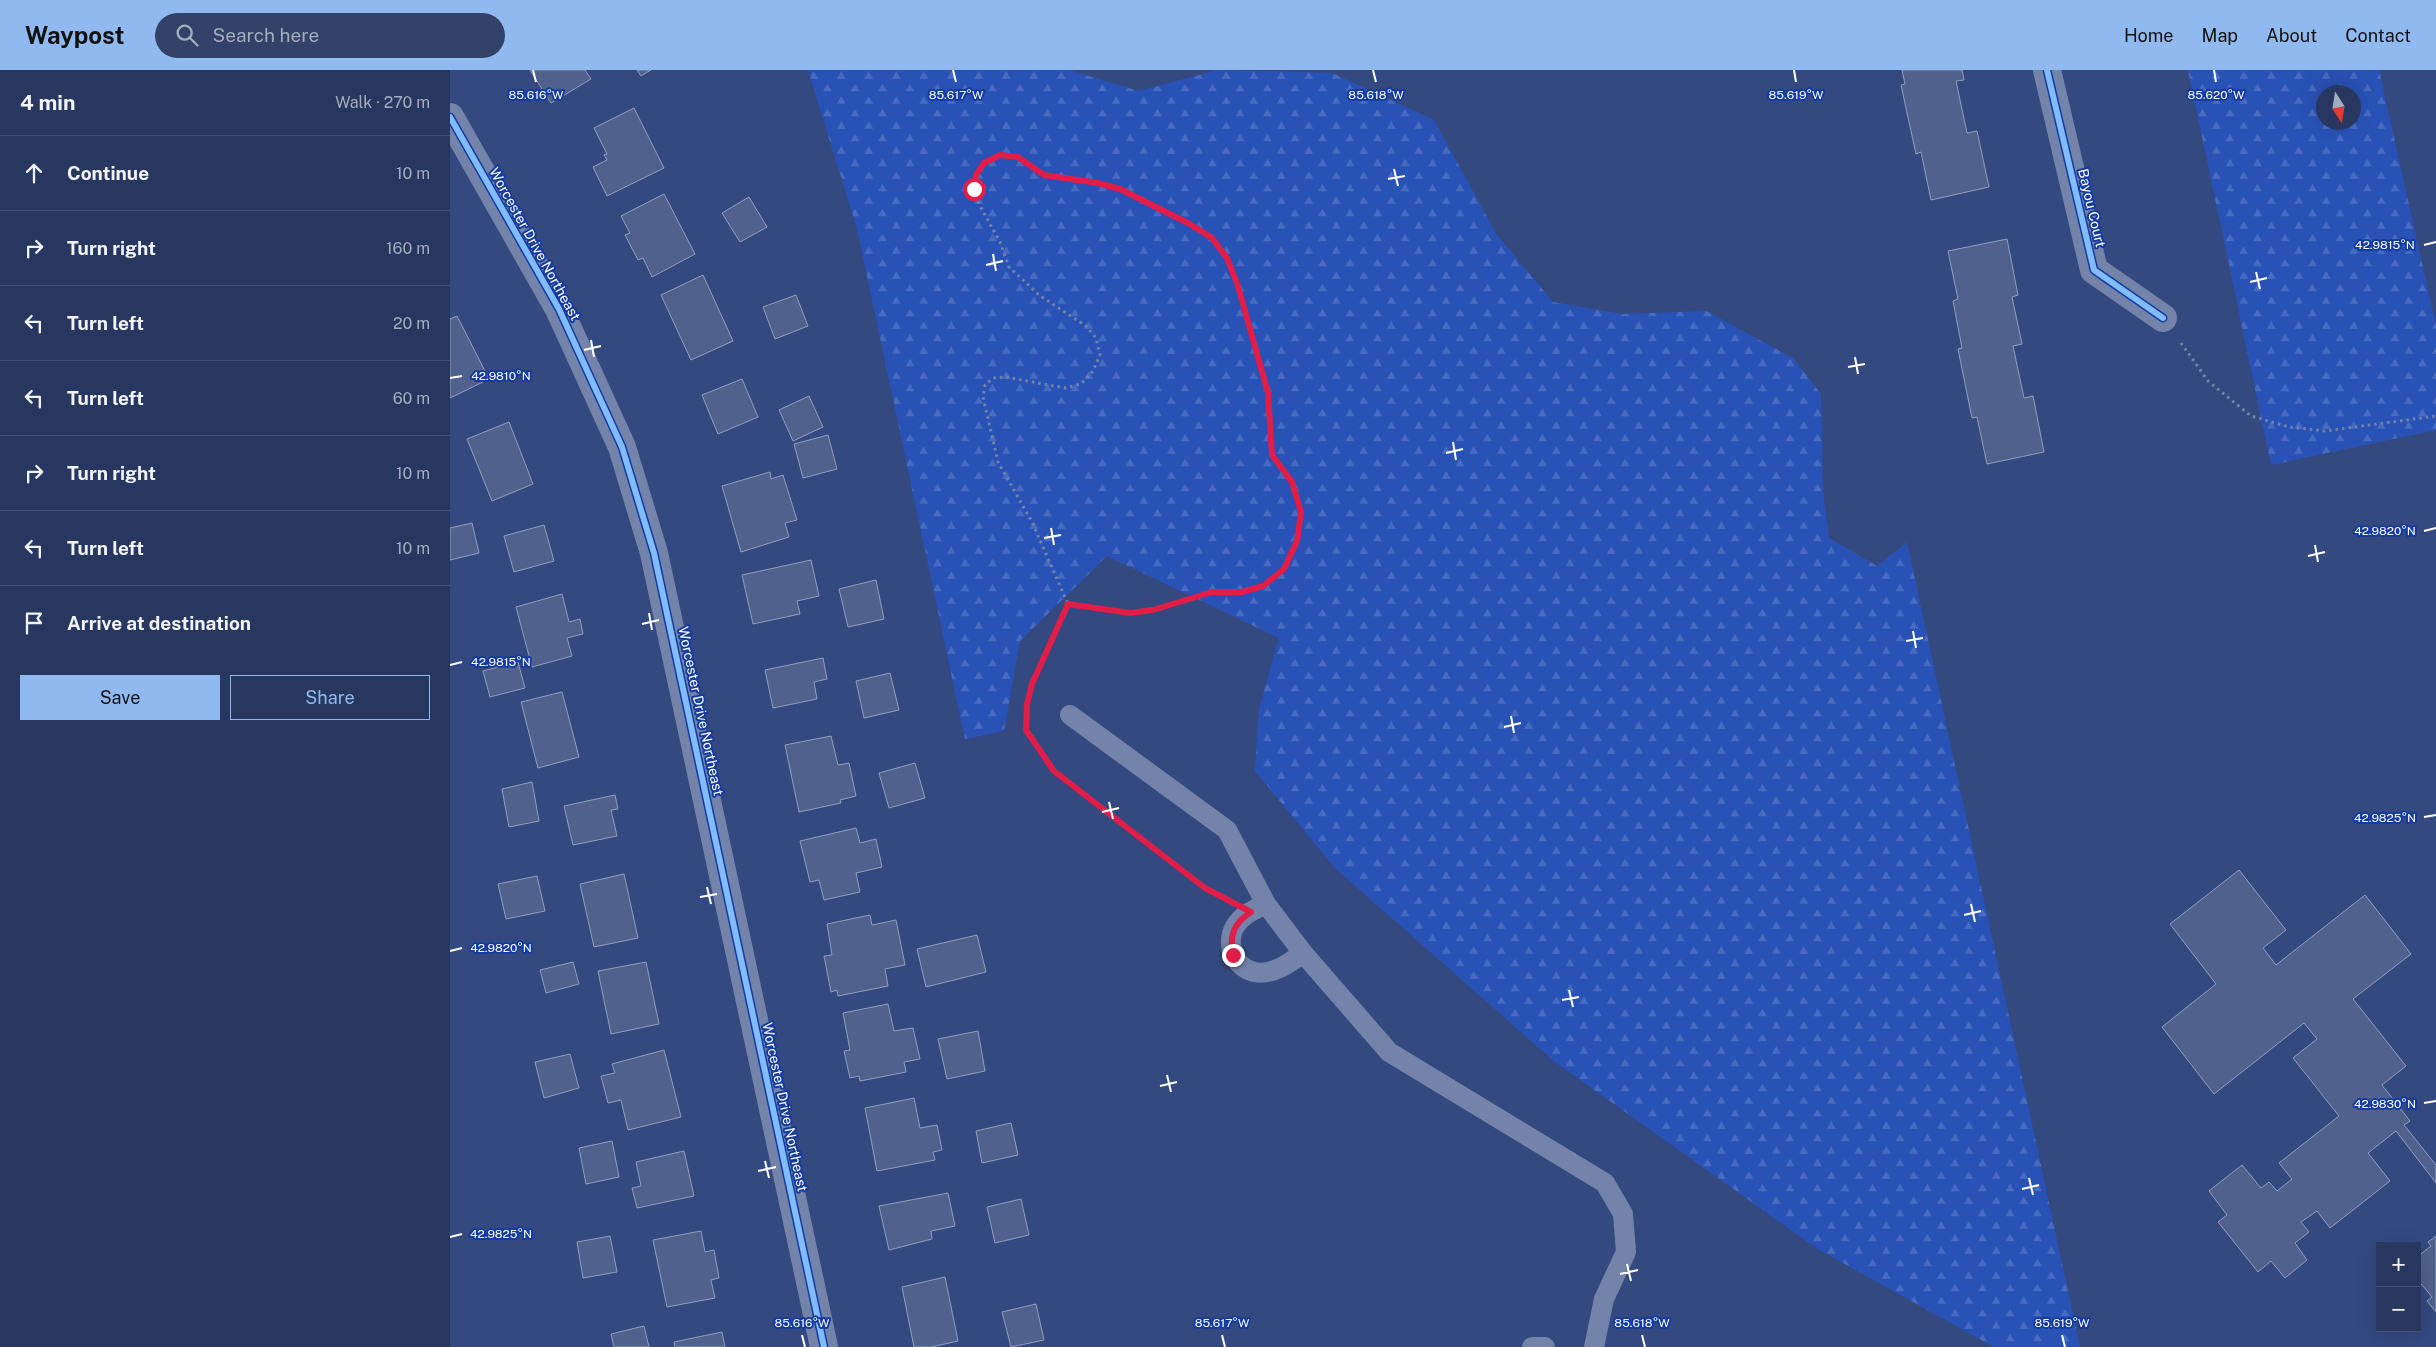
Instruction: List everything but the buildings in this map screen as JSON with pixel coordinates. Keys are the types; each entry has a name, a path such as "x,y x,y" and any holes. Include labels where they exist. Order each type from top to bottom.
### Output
{"street":[{"name":"Bayou Court","path":"2047,70 2094,270 2163,318"},
{"name":"Worcester Drive Northeast","path":"450,117 558,309 622,447 654,553 824,1347"}],"lane":[{"path":"1070,715 1227,830 1259,908 1303,954 1389,1052 1606,1183 1623,1214 1626,1252 1604,1299 1594,1347"},
{"path":"1259,908 1240,920 1232,930 1230,943 1233,955 1241,966 1255,972 1272,971 1288,964 1303,954"},
{"path":"1532,1347 1545,1347"}],"path":[{"path":"1068,604 1130,613 1153,610 1212,592 1242,592 1263,586 1284,569 1297,541 1301,512 1292,482 1272,455 1268,393 1238,286 1227,258 1212,238 1188,223 1120,189 1098,183 1044,175 1018,157 1000,155 984,163 976,175 974,189 979,204 1000,242 1009,267 1039,295 1086,326 1096,338 1100,355 1093,371 1081,384 1065,388 1006,377 993,378 985,385 983,397 998,462 1032,522 1068,604 1032,684 1027,704 1026,730 1054,771 1205,888 1259,908"},
{"path":"2163,318 2208,381 2251,416 2289,427 2325,431 2436,416"}],"green space":[{"path":"808,70 1069,70 1139,91 1218,70 1332,73 1434,120 1497,235 1553,302 1622,314 1706,311 1793,358 1821,394 1823,492 1829,538 1877,566 1907,542 2080,1347 1994,1347 1816,1248 1555,1062 1335,868 1255,771 1259,709 1279,638 1107,556 1020,641 1004,731 965,739 857,229"},
{"path":"2188,70 2379,70 2436,326 2436,430 2271,465"}],"cycle path":[{"path":"2047,70 2094,270 2163,318"},
{"path":"450,117 559,309 622,447 654,553 824,1347"}],"route":[{"path":"974,189 976,175 984,163 1000,155 1018,157 1044,175 1098,183 1120,189 1188,223 1212,238 1227,258 1238,286 1268,393 1272,455 1292,482 1301,512 1297,541 1284,569 1263,586 1242,592 1212,592 1153,610 1130,613 1068,604 1032,684 1025,721 1026,730 1054,771 1205,888 1251,912 1240,920 1232,930 1230,943 1233,955"}]}
